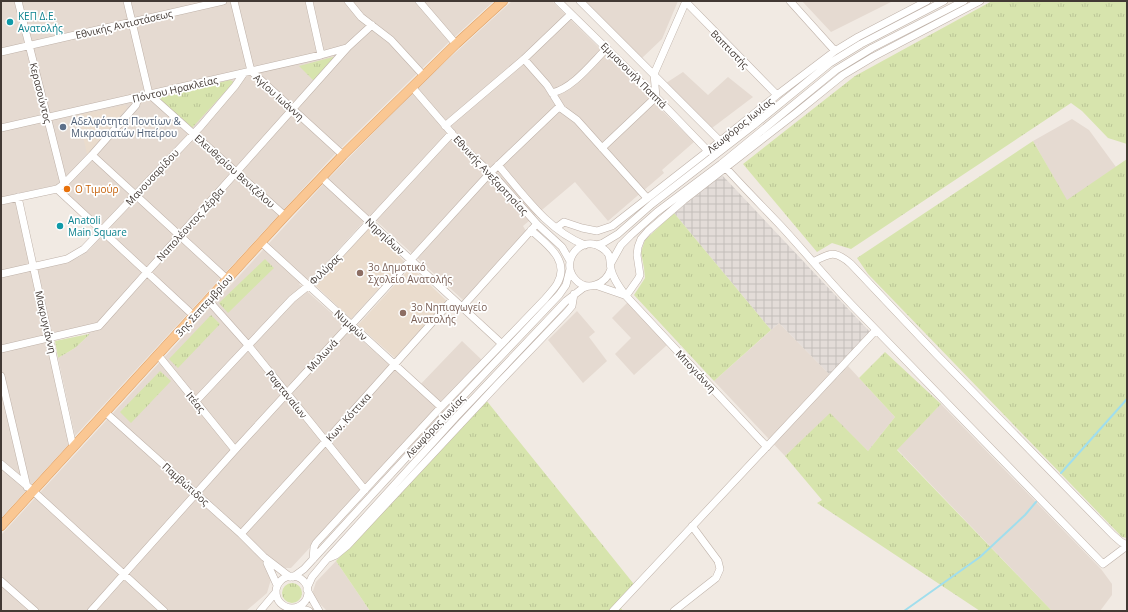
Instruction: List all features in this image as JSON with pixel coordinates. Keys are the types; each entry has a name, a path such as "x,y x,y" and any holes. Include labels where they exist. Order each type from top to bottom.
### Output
{"main road":[{"name":"3ης Σεπτεμβρίου","path":"1,526 30,489 73,447 343,154 456,44 503,1"}],"street":[{"name":"Κερασούντος","path":"18,1 64,184"},
{"path":"127,1 149,94"},
{"name":"Εθνικής Αντιστάσεως","path":"1,52 223,1"},
{"name":"Αγίου Ιωάννη","path":"234,1 248,72 293,109 343,154"},
{"path":"309,1 321,55"},
{"path":"348,1 356,12 391,40 424,76"},
{"path":"419,1 456,44"},
{"name":"Εμμανουήλ Παππά","path":"558,1 607,48 711,154"},
{"name":"Εμμανουήλ Παππά","path":"580,1 720,141"},
{"path":"602,148 656,97 654,74 685,1"},
{"name":"Βαπτιστής","path":"685,1 777,95"},
{"path":"790,1 835,51"},
{"path":"909,1 914,8"},
{"name":"Λεωφόρος Ιωνίας","path":"596,245 611,239 711,154 720,141 835,51 926,1"},
{"path":"711,154 836,60 873,38 944,1"},
{"path":"626,296 640,275 637,255 638,247 645,235 684,200 836,70 872,48 964,1"},
{"path":"723,166 843,75 873,57 980,1"},
{"path":"446,126 524,59 571,14"},
{"name":"Ναπολέοντος Ζέρβα","path":"1,349 99,326 348,47 372,25"},
{"name":"Πόντου Ηρακλείας","path":"1,128 321,55 348,47"},
{"path":"552,93 561,91 570,85 607,48"},
{"path":"524,59 545,82 560,106 577,120 647,198"},
{"name":"Μανουσαρίδου","path":"1,274 73,257 84,249 102,232 248,72"},
{"name":"Εθνικής Ανεξαρτησίας","path":"412,87 468,152 490,173 537,224 562,247 570,261"},
{"name":"Ελευθερίου Βενιζέλου","path":"149,94 285,216"},
{"path":"1,201 57,189 64,184 92,156 136,105 138,97"},
{"name":"Μυλωνά","path":"91,611 286,394 490,173 560,106"},
{"name":"Φιλύρας","path":"196,401 292,299 318,278 452,133"},
{"name":"Λεωφόρος Ιωνίας","path":"556,228 564,222 591,230 604,230 619,221 647,198 711,154"},
{"path":"92,156 227,279"},
{"name":"Εθνικής Ανεξαρτησίας","path":"498,165 534,206 556,228 573,240 585,244"},
{"path":"723,166 814,262 819,271 1103,564 1127,546 1113,535 936,354 851,264 842,257 834,254 828,255 814,262"},
{"name":"Λεωφόρος Ιωνίας","path":"307,589 312,577 327,559 456,417 574,294 605,279 621,245 657,212 723,166"},
{"name":"Νηρηίδων","path":"322,178 502,344"},
{"path":"57,189 194,316"},
{"name":"Μακρυγιάννη","path":"18,197 73,447"},
{"path":"462,307 537,224"},
{"path":"313,559 314,547 316,543 441,407 545,299 558,283 561,265 557,255 531,230"},
{"name":"Νυμφών","path":"261,242 441,407"},
{"path":"570,261 575,251 585,244 596,245 607,252 611,266"},
{"name":"Λεωφόρος Ιωνίας","path":"291,577 301,572 447,413 559,295 566,285 570,269 570,261"},
{"name":"Μπογιάννη","path":"611,266 615,280 626,296 767,447"},
{"path":"570,269 572,276 577,281 583,284 592,285"},
{"name":"Μπογιάννη","path":"592,285 616,291 626,296"},
{"name":"Κων. Κόττικα","path":"241,534 454,299"},
{"name":"Ραφταναίων","path":"208,300 248,345 365,490"},
{"path":"613,611 876,330"},
{"name":"Ιτέας","path":"158,356 235,450"},
{"path":"1,376 30,489"},
{"name":"Παμβώτιδος","path":"105,412 241,534 264,558 271,568 276,589"},
{"path":"1,464 164,611"},
{"path":"674,611 716,578 720,569 718,561 692,526"},
{"name":"Παμβώτιδος","path":"264,558 291,577"},
{"path":"260,611 283,579 291,577 302,580 319,611"},
{"path":"1,581 35,611"},
{"path":"276,589 279,602 287,608"},
{"path":"298,607 305,600 307,589"},
{"path":"279,611 287,608 298,607 309,611"}],"shaded area":[{"path":"1,1 494,1 448,43 334,155 75,436 58,358 75,348 89,335 88,326 51,333 37,269 67,262 79,257 90,249 106,231 56,185 14,194 69,444 1,518"},
{"path":"512,1 552,1 694,142 662,170 664,173 608,221 575,182 523,226 526,231 463,300 370,215 315,275 299,284 416,389 462,341 483,361 291,568 281,568 272,576 267,593 246,611 1,611 1,535 328,179 420,85"},
{"path":"585,1 678,1 662,39 642,58"},
{"path":"802,1 893,1 831,32"},
{"path":"683,72 708,95 728,77 753,97 712,128 666,83"},
{"path":"126,105 127,108 87,154 78,115"},
{"path":"1072,119 1089,130 1116,167 1067,201 1033,141"},
{"path":"722,175 870,332 848,366 835,380 779,323 771,330 674,213"},
{"name":"3ο Δημοτικό Σχολείο Ανατολής","path":"369,228 404,261 351,319 316,286"},
{"name":"3ο Νηπιαγωγείο Ανατολής","path":"411,267 447,301 396,359 358,325"},
{"path":"628,302 667,345 634,375 615,354 631,338 612,318"},
{"path":"577,311 595,332 589,337 607,361 583,383 548,340"},
{"path":"779,323 835,380 848,366 895,417 868,451 830,414 785,456 714,381"},
{"path":"941,404 1101,569 1112,584 1112,595 1100,611 1052,611 897,449"},
{"path":"336,561 370,611 327,611 314,598 313,591 316,582"}],"green space":[{"path":"992,1 1127,1 1127,144 1108,138 1082,111 1071,103 851,249 832,243 817,252 743,164 855,76"},
{"path":"333,57 334,59 315,82 299,66"},
{"path":"230,80 234,82 191,129 159,98"},
{"path":"1033,141 1067,200 1127,159 1127,538 1122,537 868,274 857,258"},
{"path":"674,213 771,330 714,381 634,295 645,278 641,252 645,240"},
{"path":"265,259 274,268 228,313 219,303"},
{"path":"211,315 220,324 178,368 169,359"},
{"path":"89,334 75,348 58,358 55,341"},
{"path":"885,352 941,404 897,450 1052,611 980,611 817,503 822,500 785,456 830,413 868,451 895,417 859,378"},
{"path":"160,371 171,381 131,423 120,412"},
{"path":"486,400 637,588 620,607 623,611 370,611 336,561"},
{"path":"292,583 299,586 302,593 299,600 292,603 285,600 282,593 285,586"}],"waterway":[{"path":"1061,473 1127,399"},
{"path":"904,611 980,557 1025,515 1036,502"}],"place":[{"name":"ΚΕΠ Δ.Ε. Ανατολής","path":"10,22"},
{"name":"Αδελφότητα Ποντίων & Μικρασιατών Ηπείρου","path":"63,127"},
{"name":"Ο Τιμούρ","path":"67,189"},
{"name":"Anatoli Main Square","path":"60,226"},
{"name":"3ο Δημοτικό Σχολείο Ανατολής","path":"360,273"},
{"name":"3ο Νηπιαγωγείο Ανατολής","path":"403,313"}]}
